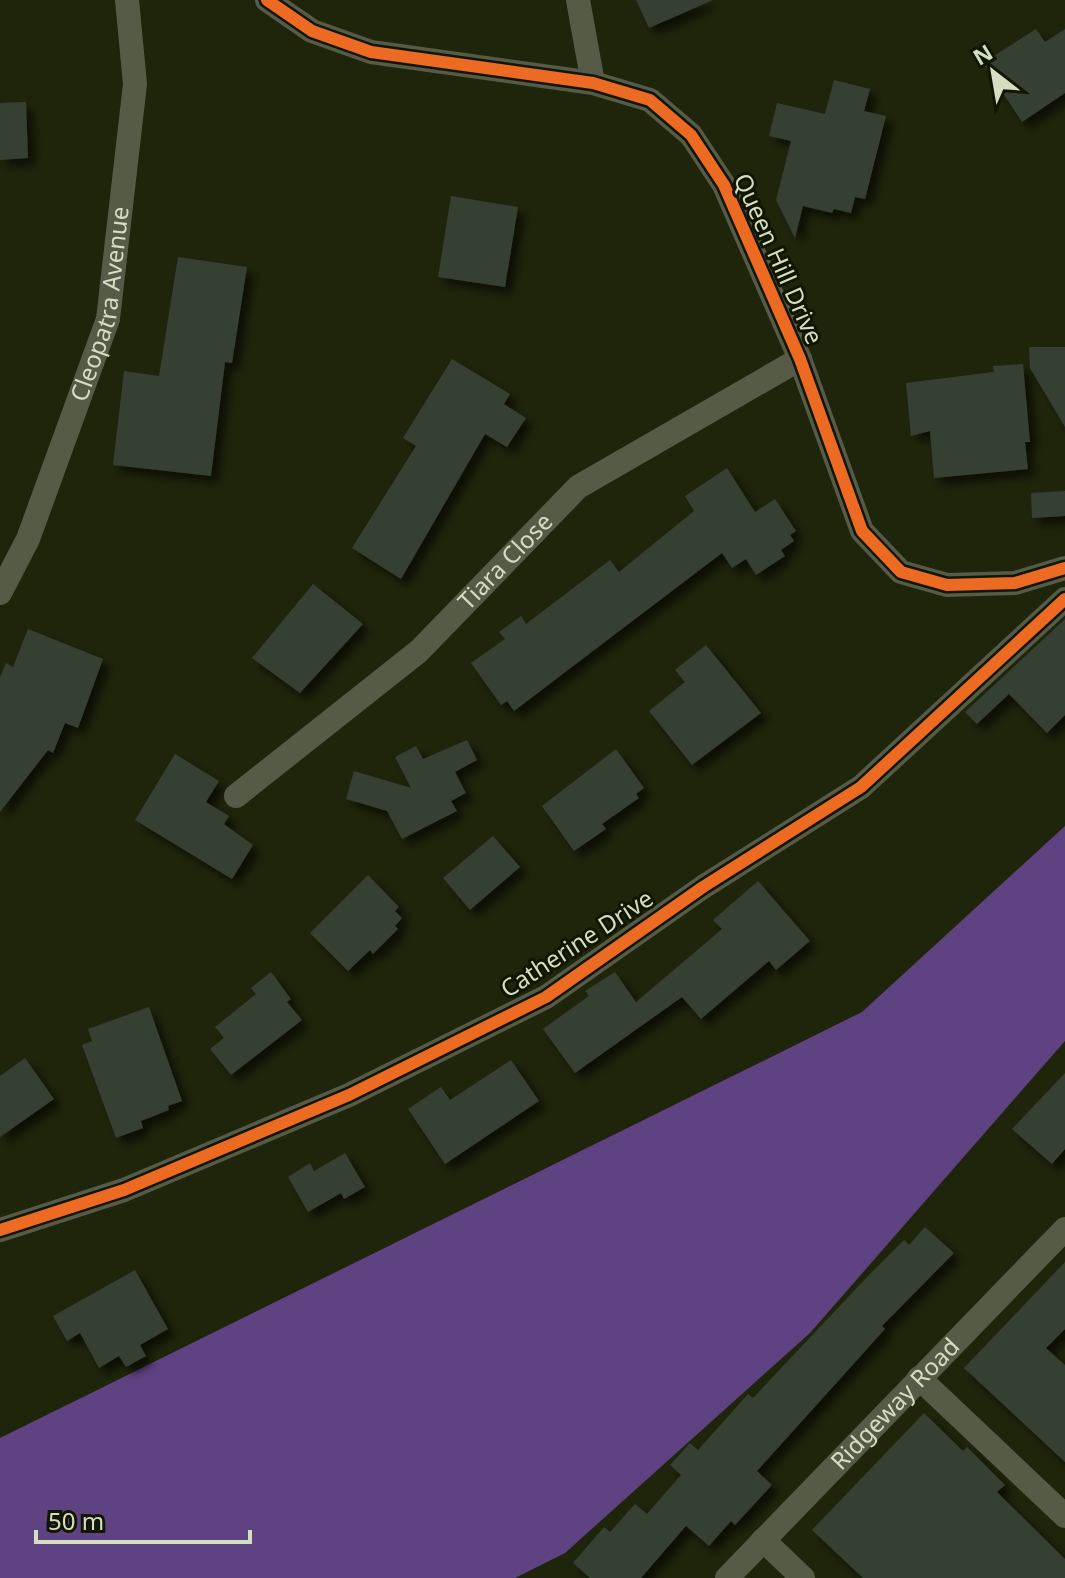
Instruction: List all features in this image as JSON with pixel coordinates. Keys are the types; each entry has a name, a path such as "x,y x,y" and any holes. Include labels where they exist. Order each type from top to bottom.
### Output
{"street":[{"name":"Cleopatra Avenue","path":"0,593 28,539 108,319 135,84 127,0"},
{"name":"Queen Hill Drive","path":"267,0 312,31 371,52 593,83 650,100 691,135 724,185 800,359 862,531 901,572 947,585 1015,583 1065,568"},
{"path":"578,0 593,83"},
{"name":"Tiara Close","path":"236,796 419,651 578,487 800,359"},
{"name":"Catherine Drive","path":"0,1230 124,1190 335,1101 546,997 703,887 861,787 1065,599"},
{"name":"Ridgeway Road","path":"727,1578 1065,1229"},
{"path":"919,1378 1065,1516"},
{"path":"763,1540 803,1578"}],"shaded area":[{"path":"1065,826 1065,1041 810,1333 565,1553 515,1578 0,1578 0,1438 862,1012"}],"building":[{"path":"636,0 713,0 649,28"},
{"path":"1036,29 1045,42 1065,29 1065,93 1022,122 983,63"},
{"path":"834,80 870,89 864,111 886,116 865,199 855,197 851,213 834,209 832,213 803,206 795,238 776,200 791,141 769,136 777,103 825,114"},
{"path":"26,102 28,158 0,160 0,103"},
{"path":"451,196 518,207 505,287 438,277"},
{"path":"178,257 247,267 232,363 225,362 211,476 113,465 124,371 159,376"},
{"path":"1029,347 1065,347 1065,427 1030,368"},
{"path":"452,359 510,394 504,404 526,418 507,447 485,434 401,579 352,548 416,446 403,438"},
{"path":"1023,364 1030,442 1025,442 1028,469 934,478 930,431 911,436 906,383 994,372 993,366"},
{"path":"727,468 755,512 775,499 796,531 790,535 794,541 781,550 785,556 756,575 746,559 732,568 722,553 514,711 507,701 501,705 471,663 505,639 499,632 521,616 526,624 610,560 619,572 694,511 685,496"},
{"path":"1065,491 1065,516 1032,518 1031,493"},
{"path":"313,584 363,624 300,693 252,658"},
{"path":"1065,619 1065,715 1047,733 1009,694 977,724 965,712"},
{"path":"28,629 103,659 78,728 65,723 53,753 48,750 0,812 0,677 6,663 13,667"},
{"path":"706,645 761,713 692,765 649,711 685,682 675,670"},
{"path":"467,740 477,760 455,772 466,793 451,801 457,811 402,839 387,811 346,799 354,771 411,788 395,757 416,746 423,759"},
{"path":"616,749 644,788 636,794 639,798 602,824 606,829 574,851 542,806"},
{"path":"175,754 219,781 206,802 229,816 224,824 253,845 232,879 135,820"},
{"path":"493,836 520,867 470,910 443,878"},
{"path":"368,875 399,907 395,911 402,918 395,926 398,929 373,954 370,950 348,971 310,933"},
{"path":"758,881 810,941 776,970 769,961 701,1019 682,997 575,1073 543,1029 589,996 585,991 615,972 636,1002 722,929 713,920"},
{"path":"271,972 291,999 287,1002 302,1020 231,1075 210,1049 224,1038 215,1027 256,994 251,988"},
{"path":"149,1007 182,1101 141,1121 143,1128 116,1138 82,1045 92,1041 88,1029"},
{"path":"25,1058 54,1099 0,1137 0,1076"},
{"path":"511,1060 539,1101 445,1164 408,1109 441,1087 450,1100"},
{"path":"1065,1073 1065,1149 1052,1164 1012,1129"},
{"path":"345,1153 365,1187 344,1199 341,1193 308,1212 288,1177 310,1163 314,1171"},
{"path":"925,1227 954,1253 882,1326 885,1329 757,1471 772,1485 735,1525 731,1521 709,1546 686,1526 641,1578 590,1578 573,1563 604,1527 610,1532 635,1504 647,1514 681,1475 670,1465 690,1443 698,1450 748,1394 753,1398 904,1240 909,1245"},
{"path":"1065,1262 1065,1329 1046,1348 1065,1365 1065,1462 964,1368"},
{"path":"135,1270 168,1329 140,1345 146,1356 126,1367 119,1356 99,1368 80,1333 67,1341 53,1316"},
{"path":"924,1413 963,1451 967,1447 1005,1485 997,1492 1065,1559 1065,1578 863,1578 812,1530"}],"cycle path":[{"path":"267,0 312,31 371,52 593,83 650,100 691,135 724,185 800,359 862,531 901,572 947,585 1015,583 1065,568"},
{"path":"0,1230 124,1190 349,1095 546,997 703,887 861,787 1065,599"}]}
